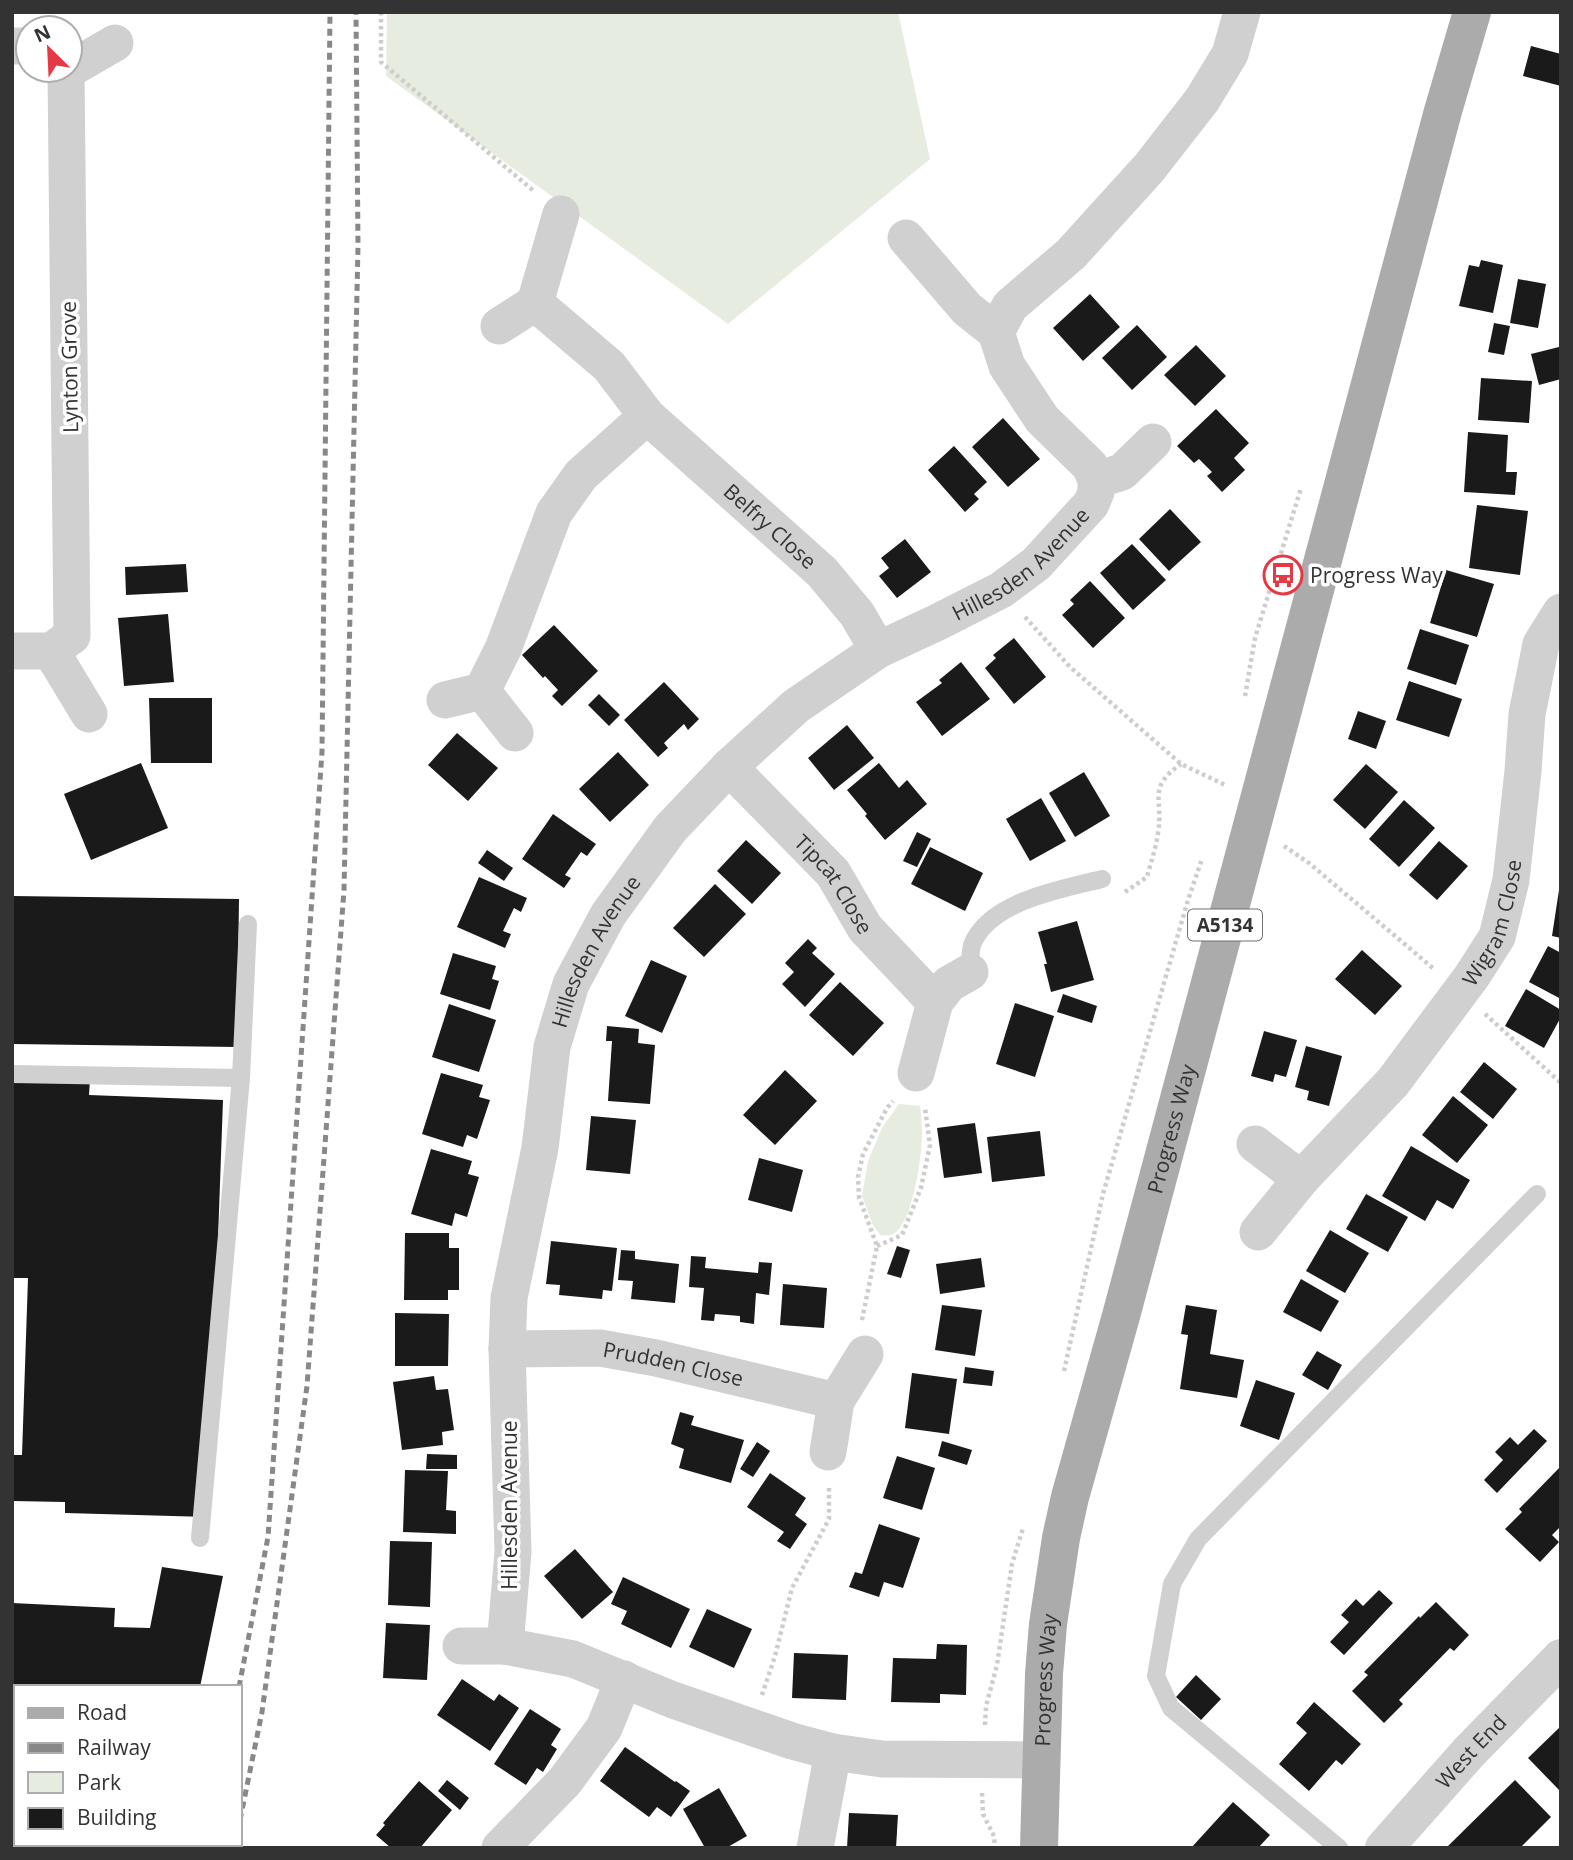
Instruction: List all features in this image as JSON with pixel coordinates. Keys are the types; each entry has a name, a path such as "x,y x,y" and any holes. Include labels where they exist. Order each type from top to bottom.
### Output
{"main road":[{"name":"Progress Way","path":"1039,1848 1048,1625 1070,1497 1121,1316 1443,111 1472,12"}],"street":[{"path":"906,238 967,309 996,332 1010,306 1071,254 1149,168 1202,100 1230,54 1242,12"},
{"name":"Lynton Grove","path":"84,60 115,43"},
{"name":"Lynton Grove","path":"51,651 72,636 67,84"},
{"path":"499,326 535,303 561,214"},
{"name":"Belfry Close","path":"535,303 609,366 647,416 822,572 857,614 878,650"},
{"name":"Hillesden Avenue","path":"505,1646 513,1552 507,1349 509,1298 540,1148 552,1047 570,984 608,915 670,829 729,767 796,706 878,650 1001,590 1036,564 1091,504 1096,492 1096,480 1090,466 1042,419 1007,366 996,332"},
{"path":"445,701 482,691 503,649 554,513 581,475 647,416"},
{"name":"Hillesden Avenue","path":"1096,480 1122,472 1153,442"},
{"name":"Wigram Close","path":"1258,1232 1301,1179 1393,1082 1461,992 1497,937 1511,880 1530,703 1541,644 1561,612"},
{"path":"12,651 51,651 89,714"},
{"path":"482,691 515,733"},
{"name":"Tipcat Close","path":"729,767 833,873 865,928 935,1002"},
{"path":"916,1073 935,1002 948,984 970,972"},
{"path":"1255,1144 1301,1179"},
{"name":"Prudden Close","path":"507,1349 611,1350 656,1358 836,1401"},
{"path":"828,1452 836,1401 865,1354"},
{"path":"461,1646 505,1646 573,1659 673,1700 792,1741 833,1752 882,1759 1041,1760"},
{"name":"West End","path":"1384,1848 1469,1752 1561,1658"},
{"path":"500,1848 565,1781 596,1739 604,1728 624,1679"},
{"path":"815,1848 833,1752"}],"lane":[{"path":"970,972 972,946 984,926 1011,906 1049,891 1102,879"},
{"path":"200,1538 241,1078 248,924"},
{"path":"12,1074 241,1078"},
{"path":"1339,1848 1171,1708 1156,1676 1172,1584 1198,1539 1537,1194"}],"path":[{"path":"381,12 381,62 561,214"},
{"path":"1001,590 1070,667 1181,764 1229,786"},
{"path":"1276,840 1309,863 1461,992 1561,1083"},
{"path":"865,1354 862,1321 877,1245 859,1197 858,1177 863,1154 887,1108 916,1073"},
{"path":"877,1245 902,1235 921,1188 930,1146 925,1104 916,1073"},
{"path":"751,1726 775,1656 792,1588 830,1519 828,1452"},
{"path":"982,1759 983,1814 993,1836 995,1848"}],"green space":[{"path":"387,12 898,12 930,159 728,324 386,76"},
{"path":"899,1104 920,1106 920,1156 912,1201 902,1225 890,1235 880,1235 873,1225 862,1196 868,1161 882,1128"}],"building":[{"path":"1531,46 1561,54 1561,86 1523,76"},
{"path":"1481,260 1503,265 1493,313 1459,306 1469,265 1479,267"},
{"path":"1518,279 1546,284 1538,328 1510,323"},
{"path":"1090,294 1120,327 1083,361 1053,328"},
{"path":"1494,323 1510,326 1504,355 1488,352"},
{"path":"1137,325 1167,357 1132,390 1102,358"},
{"path":"1196,345 1226,376 1195,406 1164,375"},
{"path":"1559,347 1561,379 1539,385 1531,354"},
{"path":"1481,378 1532,381 1529,423 1478,420"},
{"path":"1216,409 1249,443 1234,458 1245,470 1222,492 1207,476 1212,472 1199,459 1194,463 1177,446"},
{"path":"1003,418 1040,459 1008,487 972,447"},
{"path":"1468,432 1508,435 1506,472 1517,472 1515,495 1464,492"},
{"path":"954,446 987,482 974,494 979,499 965,512 928,470"},
{"path":"1477,505 1528,511 1520,575 1469,568"},
{"path":"1170,509 1201,542 1169,571 1139,539"},
{"path":"905,539 931,572 897,598 879,576 889,568 881,558"},
{"path":"1132,544 1166,580 1133,610 1100,573"},
{"path":"186,564 188,592 126,595 125,567"},
{"path":"1446,570 1494,584 1477,637 1430,623"},
{"path":"1090,581 1125,618 1093,648 1062,615 1074,604 1070,600"},
{"path":"168,614 174,682 124,686 118,618"},
{"path":"554,625 598,671 562,706 552,696 558,690 522,655"},
{"path":"1420,629 1469,645 1456,685 1407,669"},
{"path":"1014,638 1046,677 1014,704 985,668 996,658 993,655"},
{"path":"961,662 990,699 942,736 916,702 942,683 939,680"},
{"path":"1409,681 1462,699 1449,737 1396,720"},
{"path":"664,682 699,719 688,730 684,724 664,743 668,748 658,757 624,720"},
{"path":"599,694 620,715 609,726 588,705"},
{"path":"149,698 212,698 212,763 151,763"},
{"path":"1358,711 1386,721 1376,749 1348,739"},
{"path":"847,725 874,758 834,790 808,758"},
{"path":"457,733 498,768 468,801 428,765"},
{"path":"618,752 649,785 610,822 579,789"},
{"path":"141,763 168,828 91,860 64,794"},
{"path":"879,763 899,788 907,780 927,804 885,840 847,790"},
{"path":"1366,764 1398,792 1365,829 1333,800"},
{"path":"1084,772 1110,816 1075,837 1049,793"},
{"path":"1041,798 1066,841 1030,861 1006,819"},
{"path":"1404,800 1435,828 1399,867 1369,839"},
{"path":"553,814 596,844 587,856 581,852 565,875 571,878 564,888 522,859"},
{"path":"917,832 931,839 917,867 903,861"},
{"path":"746,840 781,873 752,904 717,871"},
{"path":"1439,841 1468,866 1437,900 1409,875"},
{"path":"930,847 983,873 965,911 911,884"},
{"path":"487,850 513,868 504,881 478,863"},
{"path":"479,877 527,898 521,912 514,908 503,931 511,934 505,948 457,927"},
{"path":"715,884 746,914 704,957 673,928"},
{"path":"1561,890 1561,938 1552,936"},
{"path":"12,896 239,899 237,1047 12,1044"},
{"path":"1077,921 1094,980 1051,992 1038,932"},
{"path":"808,939 817,948 812,953 835,974 805,1007 782,984 794,972 785,963"},
{"path":"1548,946 1561,953 1561,999 1529,982"},
{"path":"1362,950 1402,986 1375,1015 1335,979"},
{"path":"453,953 496,966 492,979 499,981 490,1010 440,994"},
{"path":"651,960 687,976 662,1033 625,1016"},
{"path":"840,982 884,1023 853,1056 809,1015"},
{"path":"1526,989 1561,1010 1561,1017 1544,1048 1505,1026"},
{"path":"1063,994 1097,1006 1092,1023 1057,1012"},
{"path":"1015,1003 1054,1016 1035,1077 996,1064"},
{"path":"449,1004 496,1020 479,1072 432,1057"},
{"path":"607,1026 639,1029 638,1043 655,1045 650,1104 608,1101 612,1041 606,1041"},
{"path":"1264,1031 1297,1040 1286,1077 1275,1074 1273,1082 1251,1076"},
{"path":"1306,1046 1342,1056 1329,1106 1307,1100 1309,1091 1295,1087"},
{"path":"1484,1062 1517,1089 1493,1119 1460,1092"},
{"path":"785,1070 817,1101 775,1145 743,1115"},
{"path":"441,1073 483,1085 479,1097 490,1100 477,1139 467,1135 463,1147 422,1134"},
{"path":"12,1077 90,1079 89,1095 223,1100 208,1517 65,1513 65,1502 12,1501 12,1455 22,1455 28,1278 12,1278"},
{"path":"1453,1096 1488,1125 1457,1163 1422,1135"},
{"path":"591,1116 636,1120 630,1174 586,1170"},
{"path":"975,1123 982,1173 944,1178 937,1128"},
{"path":"1040,1131 1045,1176 992,1182 987,1137"},
{"path":"1411,1146 1470,1180 1453,1209 1437,1200 1425,1221 1382,1196"},
{"path":"431,1149 472,1161 468,1174 479,1177 467,1217 455,1213 452,1226 411,1214"},
{"path":"759,1158 803,1170 792,1212 748,1200"},
{"path":"1366,1194 1408,1217 1388,1252 1346,1229"},
{"path":"1330,1230 1369,1253 1345,1293 1306,1271"},
{"path":"405,1233 449,1233 449,1248 459,1248 459,1290 448,1290 448,1300 404,1300"},
{"path":"551,1241 617,1248 612,1291 603,1290 602,1299 559,1295 560,1285 546,1284"},
{"path":"897,1246 910,1250 901,1278 887,1274"},
{"path":"621,1250 635,1251 635,1259 679,1264 675,1303 631,1299 633,1281 618,1280"},
{"path":"691,1256 706,1257 705,1268 758,1273 759,1262 772,1263 769,1295 756,1293 754,1324 740,1322 740,1316 715,1314 714,1321 701,1320 704,1288 689,1287"},
{"path":"981,1258 985,1287 940,1294 936,1264"},
{"path":"1301,1279 1339,1301 1321,1332 1283,1312"},
{"path":"783,1284 827,1288 824,1328 780,1325"},
{"path":"942,1305 982,1310 975,1356 935,1350"},
{"path":"1186,1305 1217,1310 1210,1354 1244,1360 1237,1398 1180,1389 1188,1335 1181,1334"},
{"path":"395,1313 449,1314 448,1366 395,1366"},
{"path":"1317,1351 1342,1365 1328,1390 1302,1375"},
{"path":"965,1367 994,1371 992,1386 963,1383"},
{"path":"912,1373 957,1379 949,1434 905,1428"},
{"path":"434,1376 436,1390 448,1389 454,1430 442,1432 443,1445 402,1450 393,1382"},
{"path":"1256,1380 1295,1393 1279,1440 1240,1426"},
{"path":"680,1412 694,1416 691,1425 744,1440 731,1483 679,1468 684,1449 671,1444"},
{"path":"1534,1429 1547,1441 1497,1493 1484,1480 1503,1460 1495,1452 1510,1437 1518,1445"},
{"path":"942,1441 972,1450 967,1465 938,1456"},
{"path":"757,1442 770,1451 753,1477 740,1469"},
{"path":"427,1454 457,1455 457,1469 426,1469"},
{"path":"897,1456 935,1468 922,1510 883,1498"},
{"path":"1561,1466 1561,1526 1552,1535 1559,1542 1540,1562 1505,1529 1522,1512 1519,1509"},
{"path":"405,1470 448,1471 446,1510 456,1511 456,1534 403,1532"},
{"path":"770,1473 806,1498 795,1515 807,1524 790,1549 777,1541 784,1532 747,1507"},
{"path":"879,1524 920,1538 903,1588 884,1582 879,1597 849,1587 855,1572 862,1574"},
{"path":"390,1541 432,1542 430,1607 388,1605"},
{"path":"575,1549 613,1592 582,1619 544,1576"},
{"path":"162,1567 223,1576 200,1685 14,1685 12,1782 12,1603 115,1608 114,1627 150,1628"},
{"path":"623,1577 690,1609 671,1648 621,1624 627,1611 611,1604"},
{"path":"1379,1590 1393,1603 1344,1655 1330,1642 1349,1622 1341,1615 1356,1599 1363,1606"},
{"path":"1436,1602 1469,1635 1454,1651 1450,1648 1399,1700 1403,1704 1384,1723 1352,1691 1368,1675 1364,1672"},
{"path":"707,1609 752,1629 734,1668 689,1647"},
{"path":"386,1623 430,1625 427,1680 383,1678"},
{"path":"937,1644 967,1645 966,1695 940,1694 940,1703 891,1702 893,1658 936,1659"},
{"path":"794,1653 848,1655 846,1700 792,1698"},
{"path":"1196,1675 1221,1699 1201,1720 1176,1697"},
{"path":"462,1679 494,1701 499,1694 519,1708 490,1751 437,1715"},
{"path":"1314,1702 1361,1744 1342,1765 1336,1760 1309,1791 1279,1764 1307,1733 1296,1723"},
{"path":"530,1709 561,1729 551,1745 557,1749 543,1772 537,1768 526,1785 494,1764"},
{"path":"1561,1726 1561,1792 1528,1758"},
{"path":"625,1747 690,1791 671,1817 657,1807 649,1817 600,1781"},
{"path":"447,1780 469,1798 460,1810 438,1791"},
{"path":"1515,1780 1551,1817 1520,1848 1446,1848"},
{"path":"419,1781 452,1810 420,1848 391,1848 376,1835"},
{"path":"719,1788 747,1836 726,1848 705,1848 683,1809"},
{"path":"12,1790 14,1846 129,1846 129,1848 12,1848"},
{"path":"1233,1802 1270,1835 1259,1847 1191,1848"},
{"path":"849,1813 898,1815 896,1848 847,1848"}],"railway":[{"path":"239,1685 268,1537 322,752 330,12"},
{"path":"242,1810 262,1712 307,1386 344,890 358,246 356,12"}],"place":[{"name":"Progress Way","path":"1283,575"}]}
